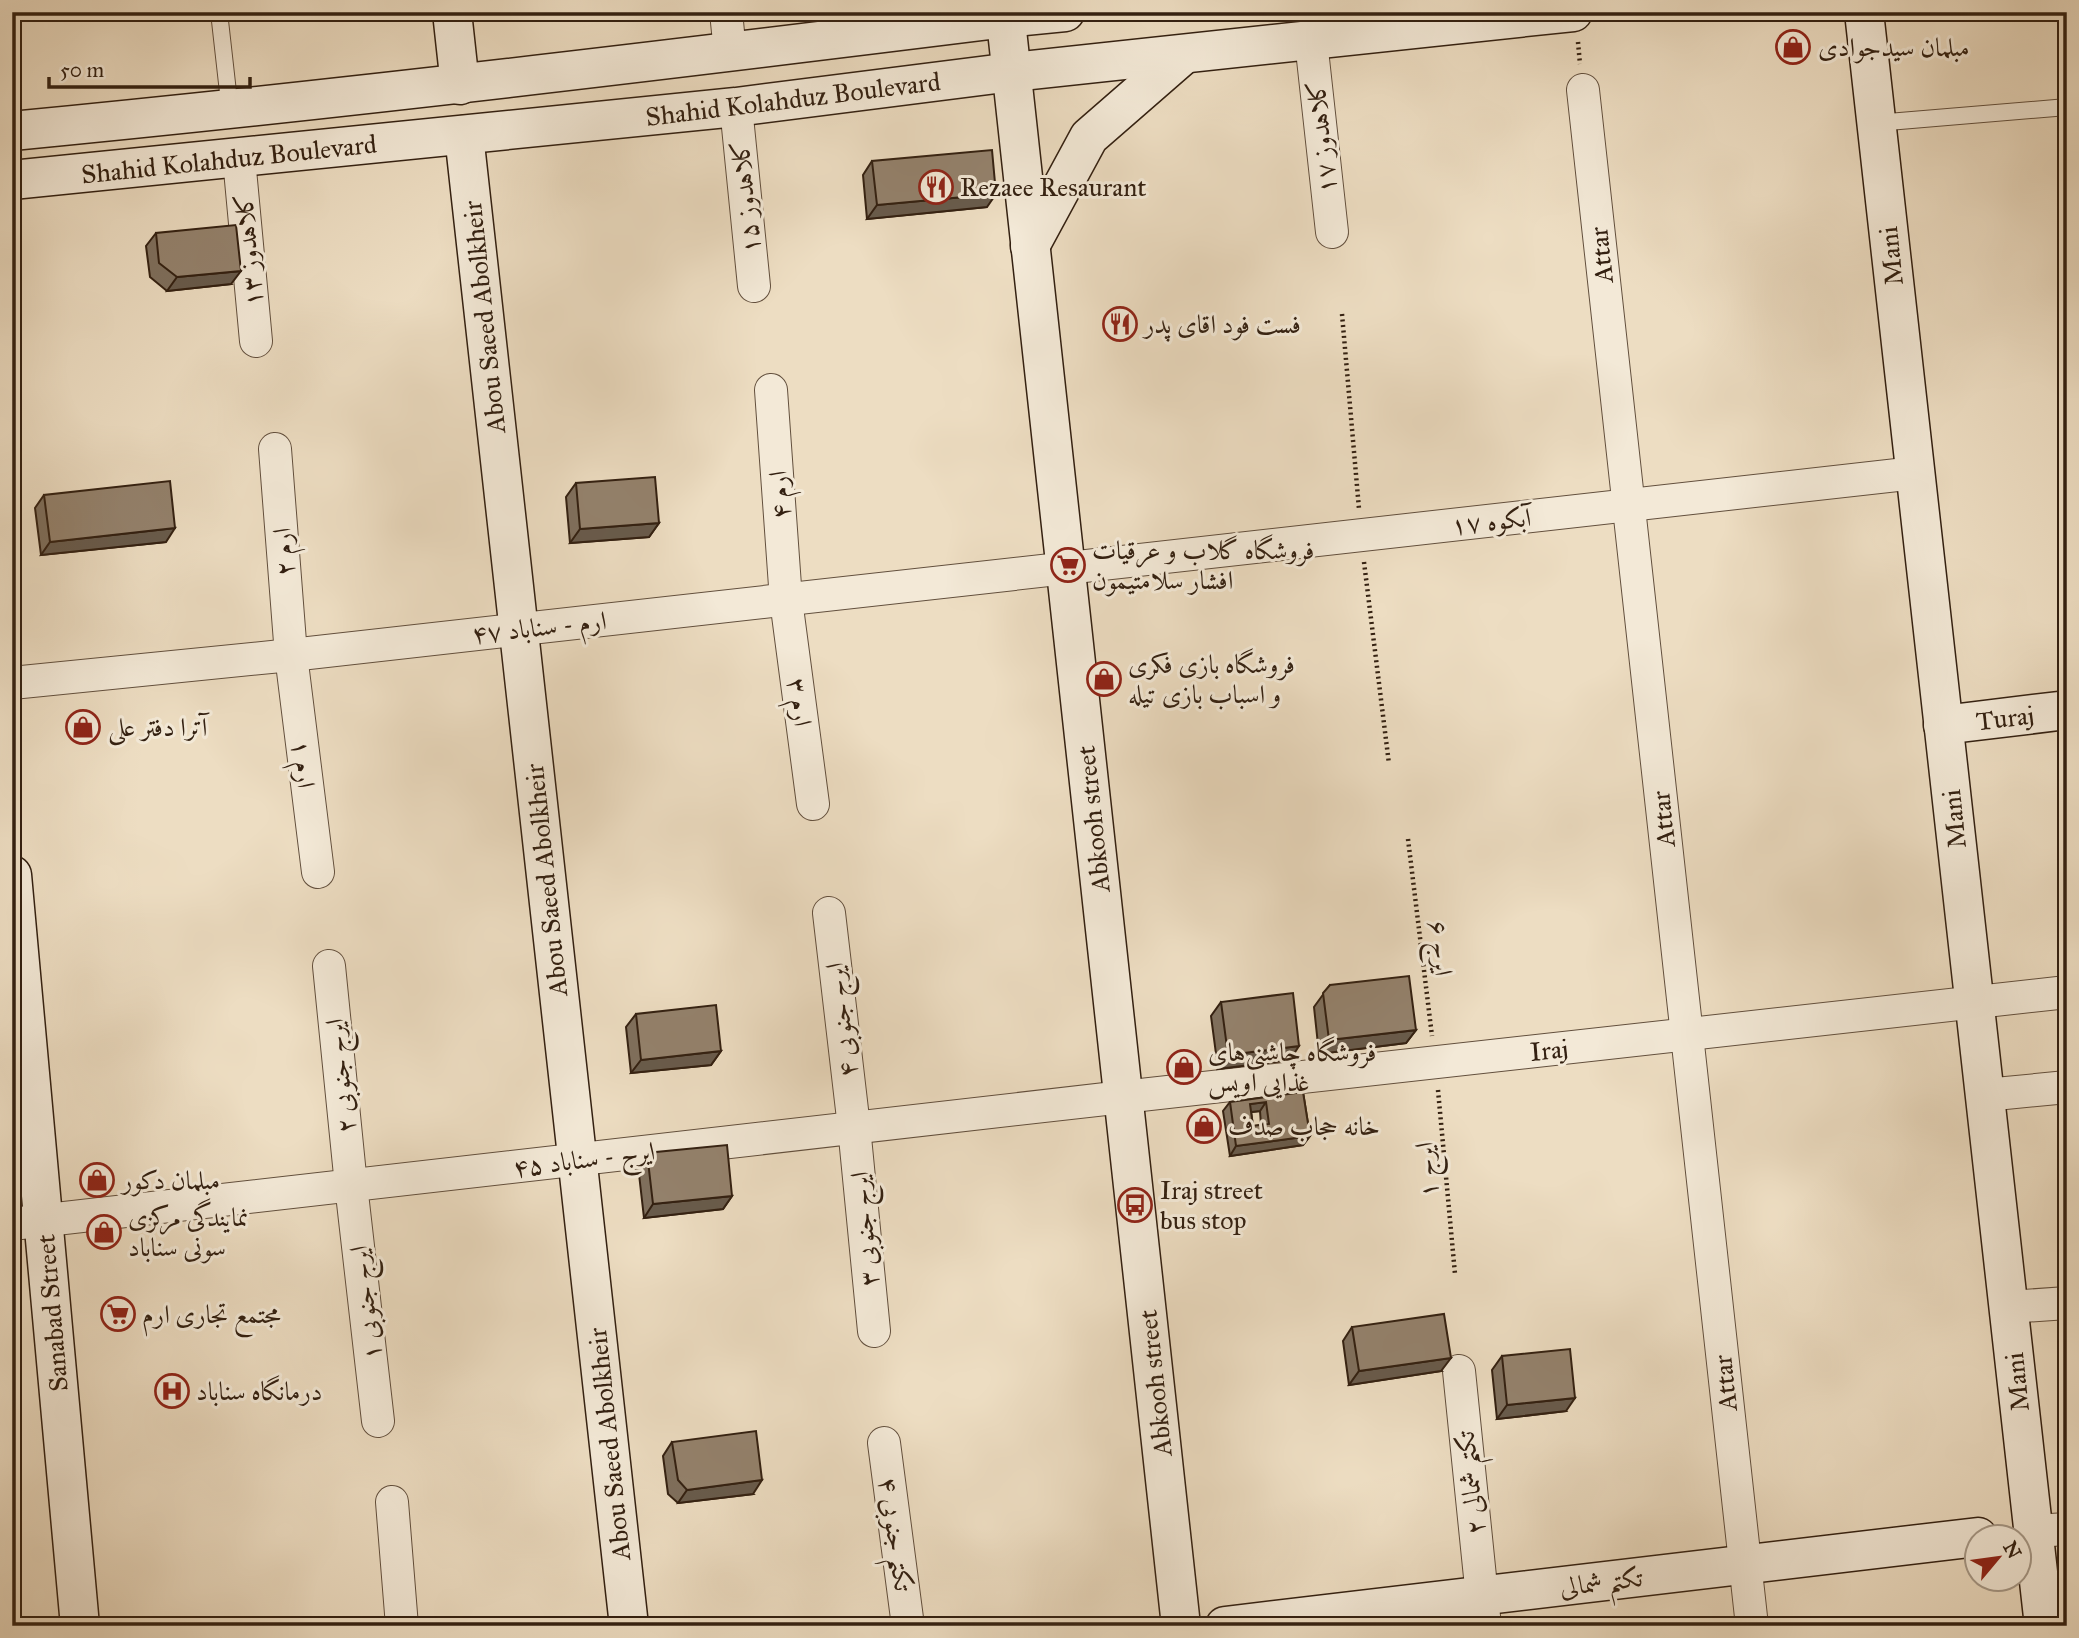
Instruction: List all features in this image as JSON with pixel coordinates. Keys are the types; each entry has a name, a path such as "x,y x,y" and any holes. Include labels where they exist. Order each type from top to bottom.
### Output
{"main road":[{"path":"452,12 460,85"},
{"name":"Shahid Kolahduz Boulevard","path":"12,131 460,85 1005,15 1065,12"},
{"name":"Mani","path":"1864,12 2009,1307 2050,1530 2044,1626"},
{"name":"Abkooh street","path":"1005,15 1181,1626"},
{"name":"Shahid Kolahduz Boulevard","path":"12,180 736,107 1012,72 1311,41 1575,25"},
{"path":"1030,246 1089,137 1182,55"},
{"name":"Abou Saeed Abolkheir","path":"464,135 629,1626"},
{"name":"Turaj","path":"1944,725 2067,710"},
{"name":"Sanabad Street","path":"12,875 28,1223 80,1626"},
{"name":"تکتم شمالی","path":"1224,1626 1483,1611 1745,1565 1964,1540"}],"street":[{"path":"726,12 730,52"},
{"name":"کلاهدوز ۱۷","path":"1311,41 1332,232"},
{"name":"Attar","path":"1583,90 1752,1626"},
{"name":"کلاهدوز ۱۵","path":"736,107 754,286"},
{"name":"کلاهدوز ۱۳","path":"239,159 256,341"},
{"name":"ارم ۴","path":"771,390 786,600"},
{"name":"ارم ۲","path":"275,449 291,655"},
{"name":"آبکوه ۱۷","path":"1066,568 1915,473"},
{"name":"ارم - سناباد ۴۷","path":"12,683 291,655 1066,568"},
{"name":"ارم ۳","path":"786,600 813,804"},
{"name":"ارم ۱","path":"291,655 318,872"},
{"name":"ایرج جنوبی ۴","path":"829,913 854,1128"},
{"name":"ایرج جنوبی ۲","path":"329,966 351,1185"},
{"name":"Iraj","path":"1123,1097 2067,992"},
{"path":"1985,1095 2067,1087"},
{"name":"ایرج - سناباد ۴۵","path":"28,1223 1123,1097"},
{"name":"ایرج جنوبی ۳","path":"854,1128 874,1331"},
{"name":"ایرج جنوبی ۱","path":"351,1185 378,1421"},
{"path":"2009,1307 2067,1303"},
{"name":"تکتم شمالی ۲","path":"1459,1371 1483,1611"},
{"name":"تکتم جنوبی ۴","path":"884,1443 908,1626"},
{"path":"392,1502 402,1626"}],"lane":[{"path":"219,12 230,110"},
{"path":"1876,123 2067,107"}],"path":[{"path":"1575,25 1583,90"},
{"path":"1342,314 1361,535 1390,764"},
{"name":"ایرج ۶","path":"1408,839 1435,1063"},
{"name":"ایرج ۱","path":"1435,1063 1455,1274"}],"building":[{"path":"992,150 996,194 877,205 872,161"},
{"path":"236,225 241,271 177,277 159,263 156,233"},
{"path":"655,477 659,523 580,529 576,483"},
{"path":"170,481 175,528 50,542 44,495"},
{"path":"1409,976 1416,1030 1329,1040 1323,993 1330,985"},
{"path":"1293,993 1299,1046 1228,1055 1221,1002"},
{"path":"716,1005 721,1051 641,1060 636,1014"},
{"path":"1303,1092 1310,1136 1236,1146 1230,1102","holes":["1266,1102 1269,1124 1253,1126 1250,1104"]},
{"path":"727,1145 732,1196 653,1204 648,1161 656,1152"},
{"path":"1444,1314 1451,1358 1359,1371 1352,1327"},
{"path":"1570,1349 1575,1398 1507,1405 1502,1356"},
{"path":"756,1431 762,1480 687,1490 678,1480 672,1442"}],"place":[{"name":"مبلمان سیدجوادی","path":"1793,47"},
{"name":"Rezaee Resaurant","path":"936,187"},
{"name":"فست فود اقای پدر","path":"1120,324"},
{"name":"فروشگاه گلاب و عرقیات افشار سلامتیمون","path":"1068,565"},
{"name":"فروشگاه بازی فکری و اسباب بازی تیله","path":"1104,679"},
{"name":"آترا دفتر علی","path":"83,727"},
{"name":"فروشگاه چاشنی‌های غذایی اویس","path":"1184,1067"},
{"name":"خانه حجاب صدف","path":"1204,1126"},
{"name":"مبلمان دكور","path":"97,1180"},
{"name":"Iraj street bus stop","path":"1135,1205"},
{"name":"نمایندگی مرکزی سونی سناباد","path":"104,1232"},
{"name":"مجتمع تجاری ارم","path":"118,1314"},
{"name":"درمانگاه سناباد","path":"172,1391"}]}
